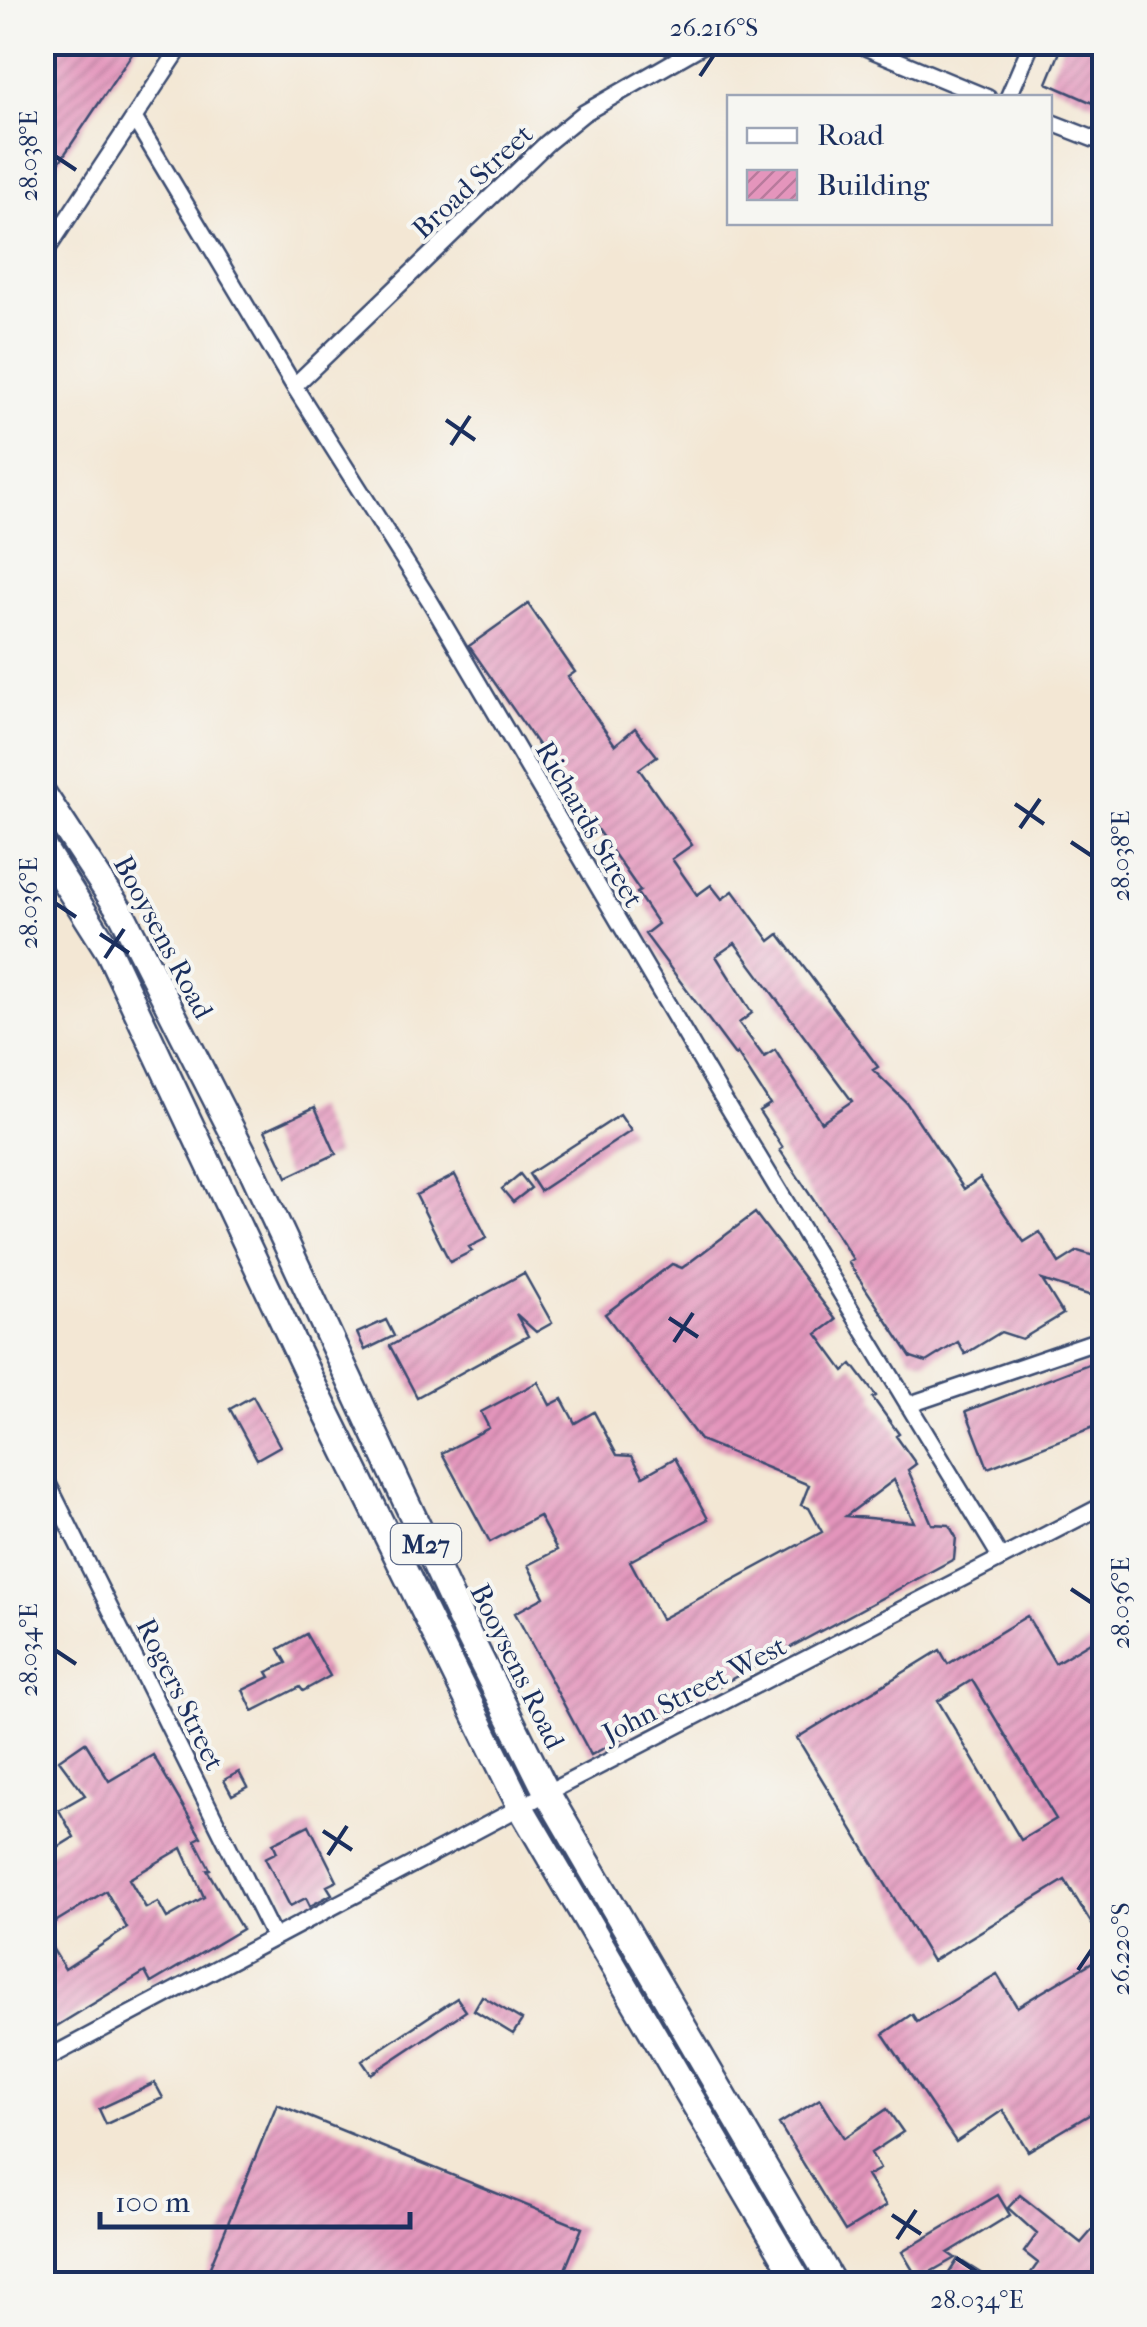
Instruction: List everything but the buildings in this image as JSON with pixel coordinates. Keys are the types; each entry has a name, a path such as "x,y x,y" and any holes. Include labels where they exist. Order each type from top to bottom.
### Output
{"main road":[{"name":"Booysens Road","path":"42,792 122,914 243,1154 463,1624 547,1793 834,2284"},
{"name":"Booysens Road","path":"42,846 109,952 520,1808 800,2284"}],"street":[{"path":"42,257 184,42"},
{"name":"Broad Street","path":"294,386 559,133 584,113 708,42"},
{"path":"853,42 981,95"},
{"path":"1009,95 1032,42"},
{"name":"Richards Street","path":"134,118 294,386 430,600 1001,1558"},
{"path":"1052,123 1104,143"},
{"path":"908,1405 1104,1338"},
{"name":"Rogers Street","path":"42,1472 274,1938"},
{"name":"John Street West","path":"42,2061 547,1793 1104,1505"}]}
